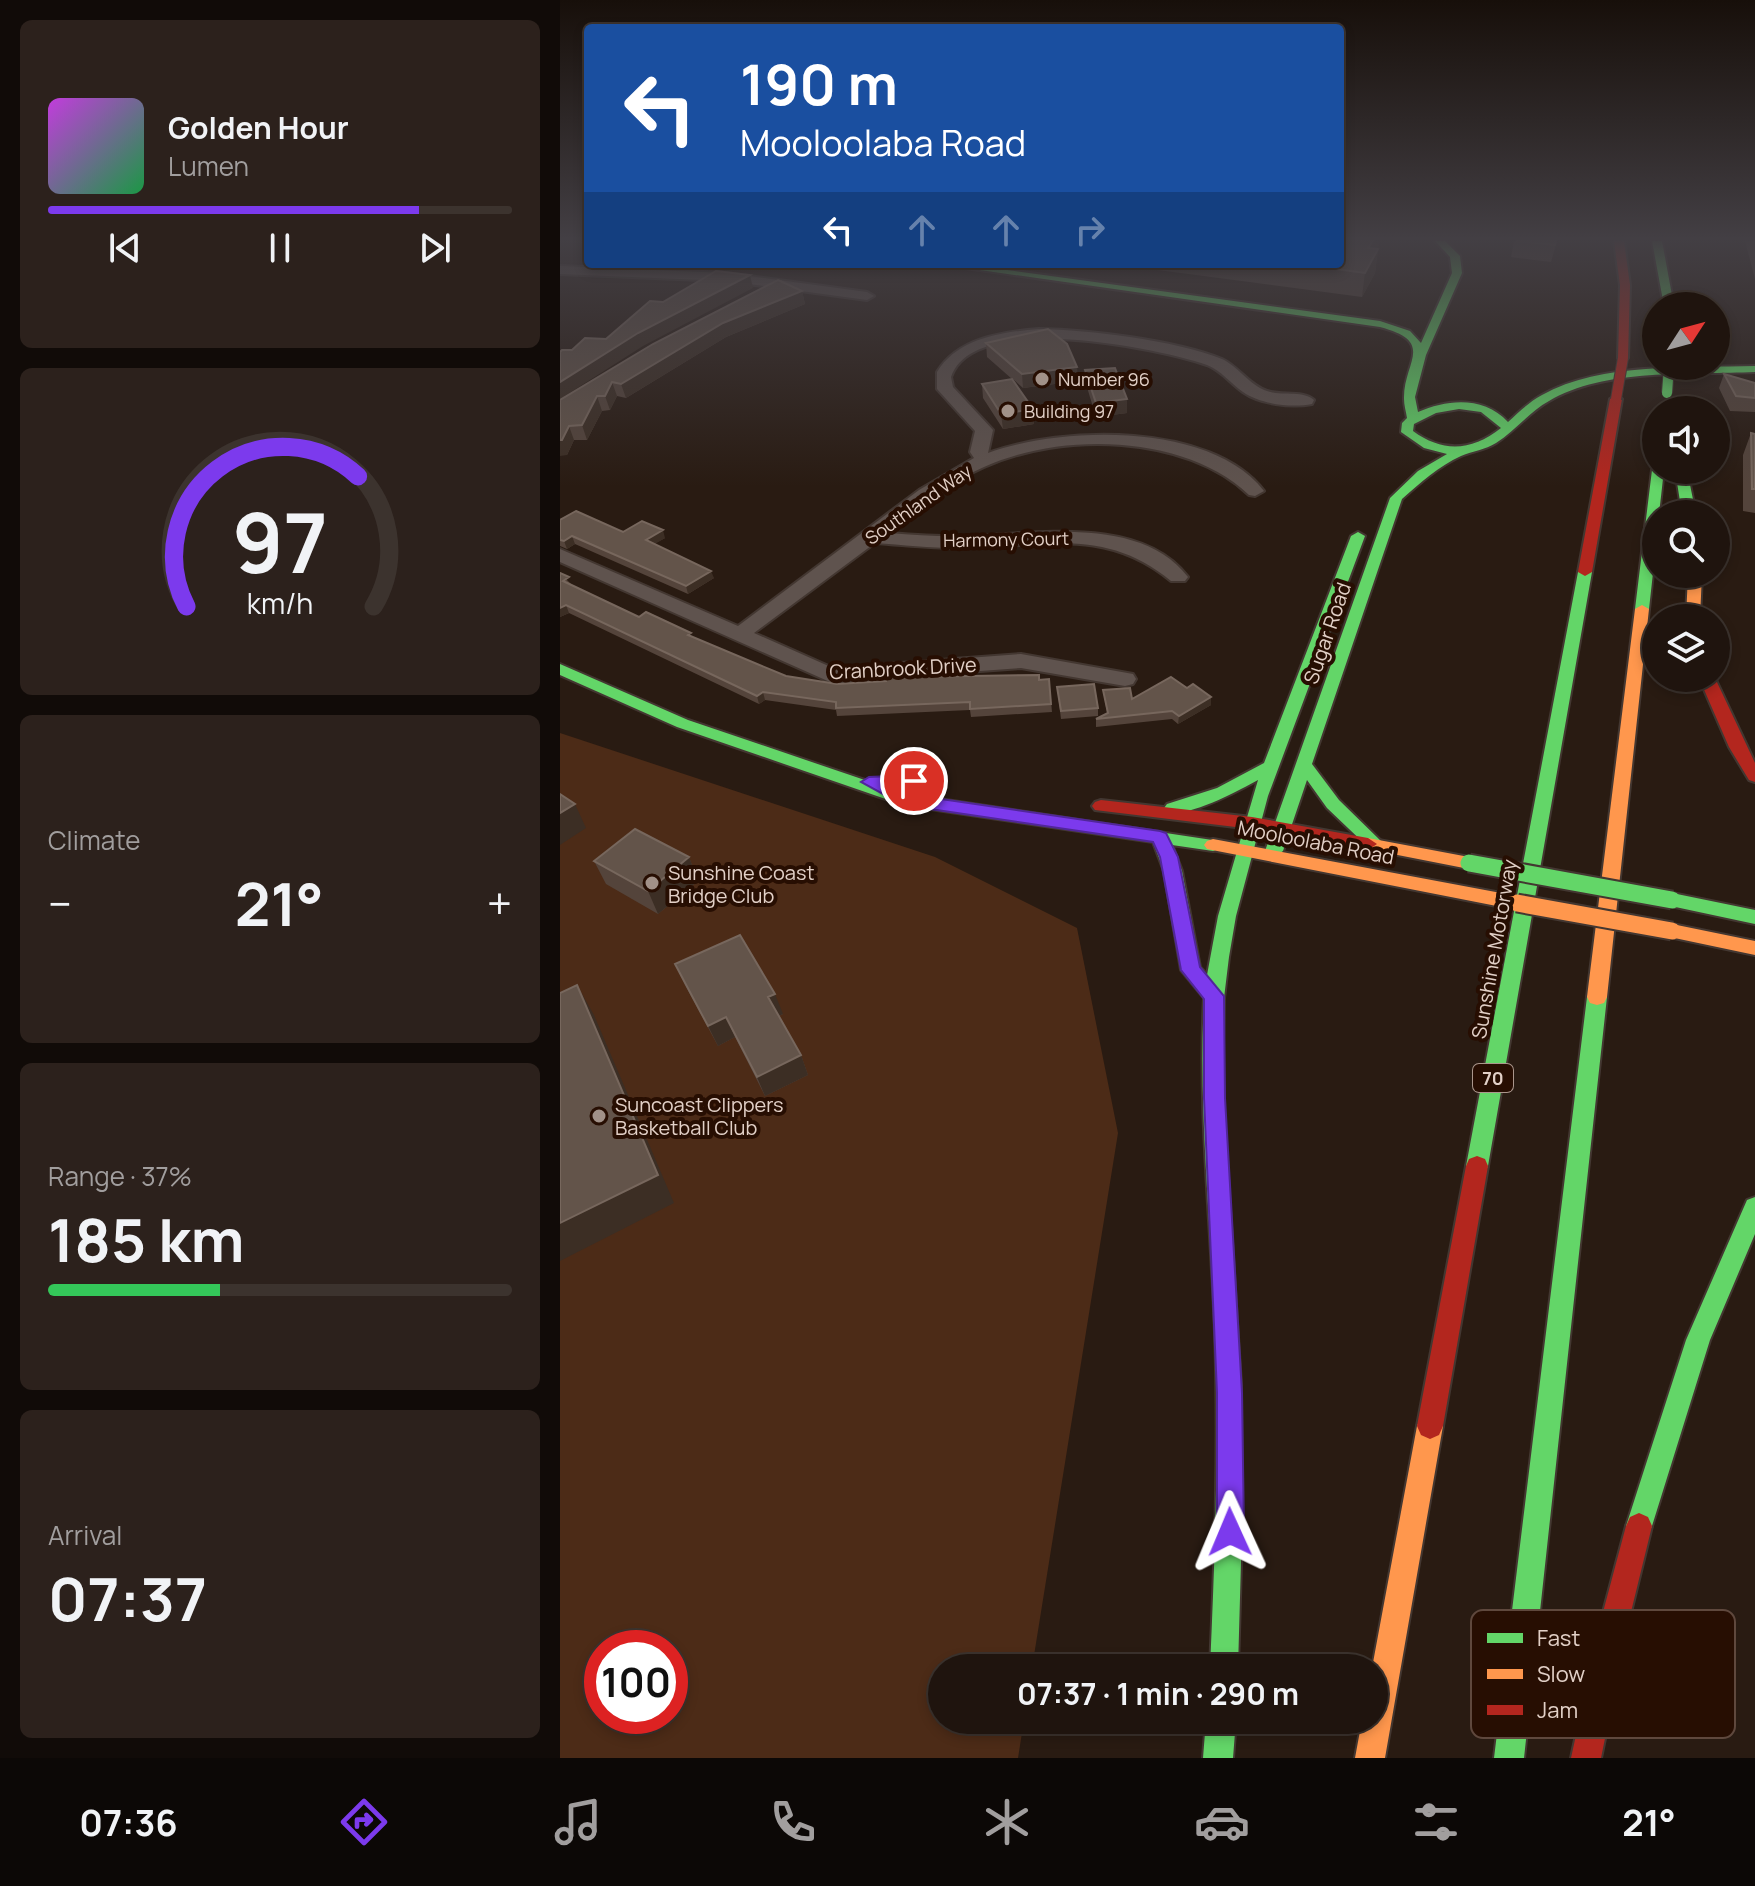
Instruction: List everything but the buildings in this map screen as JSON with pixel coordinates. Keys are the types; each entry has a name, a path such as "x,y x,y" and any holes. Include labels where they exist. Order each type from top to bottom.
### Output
{"main road":[{"path":"1373,323 1410,323"},
{"path":"1433,323 1409,397 1413,418 1407,432 1415,447 1459,452"},
{"path":"1450,323 1436,372 1456,405"},
{"name":"Sunshine Motorway","path":"1370,1758 1616,399 1623,358 1624,323"},
{"path":"1380,324 1412,334 1418,341 1421,355"},
{"path":"1478,408 1586,379 1755,369"},
{"path":"1413,418 1432,409 1456,405 1493,413 1503,420 1506,427 1536,402 1559,391 1641,376"},
{"name":"Sugar Road","path":"1272,856 1396,498 1422,474 1459,452 1492,443 1506,427"},
{"path":"1526,1610 1656,484"},
{"name":"Sugar Road","path":"1225,1654 1230,1557 1229,1393 1214,1098 1214,996 1226,915 1252,823 1365,519"},
{"name":"Mooloolaba Road","path":"560,669 608,695 685,727 869,782 903,799 1246,851 1755,948"},
{"path":"1713,692 1737,747 1755,776"},
{"path":"1164,811 1223,792 1271,766"},
{"path":"1305,766 1317,777 1333,804 1376,845"},
{"name":"Mooloolaba Road","path":"869,782 914,781"},
{"name":"Mooloolaba Road","path":"1075,804 1164,811 1282,827 1755,917"},
{"path":"1160,837 1173,871 1191,970 1214,996"},
{"path":"1617,1610 1644,1500 1704,1321 1755,1207"},
{"path":"1218,1758 1220,1734"},
{"path":"1509,1758 1511,1738"},
{"path":"1586,1758 1590,1738"}],"street":[{"path":"985,460 979,452 984,430 945,389 943,377 954,360 970,350 1024,335 1078,335 1202,358 1226,367 1254,392 1284,400 1306,400"},
{"name":"Southland Way","path":"739,635 936,488 985,460 1061,443 1124,441 1152,444 1199,453 1220,462 1239,473 1255,491"},
{"name":"Harmony Court","path":"870,537 966,542 1082,538 1151,554 1178,577"},
{"name":"Cranbrook Drive","path":"560,555 830,675 1021,661 1125,679"}],"shaded area":[{"path":"560,733 935,857 1077,928 1118,1133 1034,1654 928,1654 928,1734 1022,1734 1018,1758 560,1758"}],"traffic: fast":[{"path":"1373,323 1406,333 1421,355"},
{"path":"1413,418 1409,397 1421,355 1435,323"},
{"path":"1506,427 1485,410 1459,405 1419,416 1408,423 1407,432 1436,448 1470,450 1491,441 1543,399 1578,385 1628,375 1755,369"},
{"path":"1667,393 1668,380"},
{"path":"1274,851 1396,498 1422,474 1459,452"},
{"path":"1643,604 1656,484"},
{"path":"1684,484 1686,500"},
{"path":"1247,845 1260,796 1358,536"},
{"path":"1477,1166 1585,572"},
{"path":"560,669 682,723 850,778 903,799 1213,845"},
{"path":"1173,808 1223,792 1271,766"},
{"path":"1305,766 1333,804 1376,845"},
{"path":"1160,837 1173,871 1191,970 1214,996"},
{"path":"1224,1654 1229,1385 1213,1124 1212,1040 1221,943 1246,851"},
{"path":"1469,863 1672,900"},
{"path":"1672,900 1755,917"},
{"path":"1526,1610 1597,997"},
{"path":"1639,1526 1698,1340 1755,1207"},
{"path":"1218,1758 1220,1734"},
{"path":"1509,1758 1511,1738"}],"traffic: slow":[{"path":"1694,588 1694,604"},
{"path":"1597,997 1642,609"},
{"path":"1368,844 1469,863"},
{"path":"1213,845 1517,903"},
{"path":"1517,903 1672,931"},
{"path":"1672,931 1755,948"},
{"path":"1370,1758 1430,1426"}],"traffic: jam":[{"path":"1623,358 1624,323"},
{"path":"1616,399 1623,358"},
{"path":"1585,572 1616,399"},
{"path":"1713,692 1737,747 1755,776"},
{"path":"1101,806 1252,823 1368,844"},
{"path":"1430,1426 1477,1166"},
{"path":"1618,1610 1639,1526"},
{"path":"1586,1758 1590,1738"}],"place":[{"name":"Number 96","path":"1042,379"},
{"name":"Building 97","path":"1008,411"},
{"name":"Sunshine Coast Bridge Club","path":"652,883"},
{"name":"Suncoast Clippers Basketball Club","path":"599,1116"}],"route":[{"path":"914,781 869,782 903,799 1160,837 1169,857 1191,970 1214,996 1214,1098 1229,1393 1230,1532"}]}
